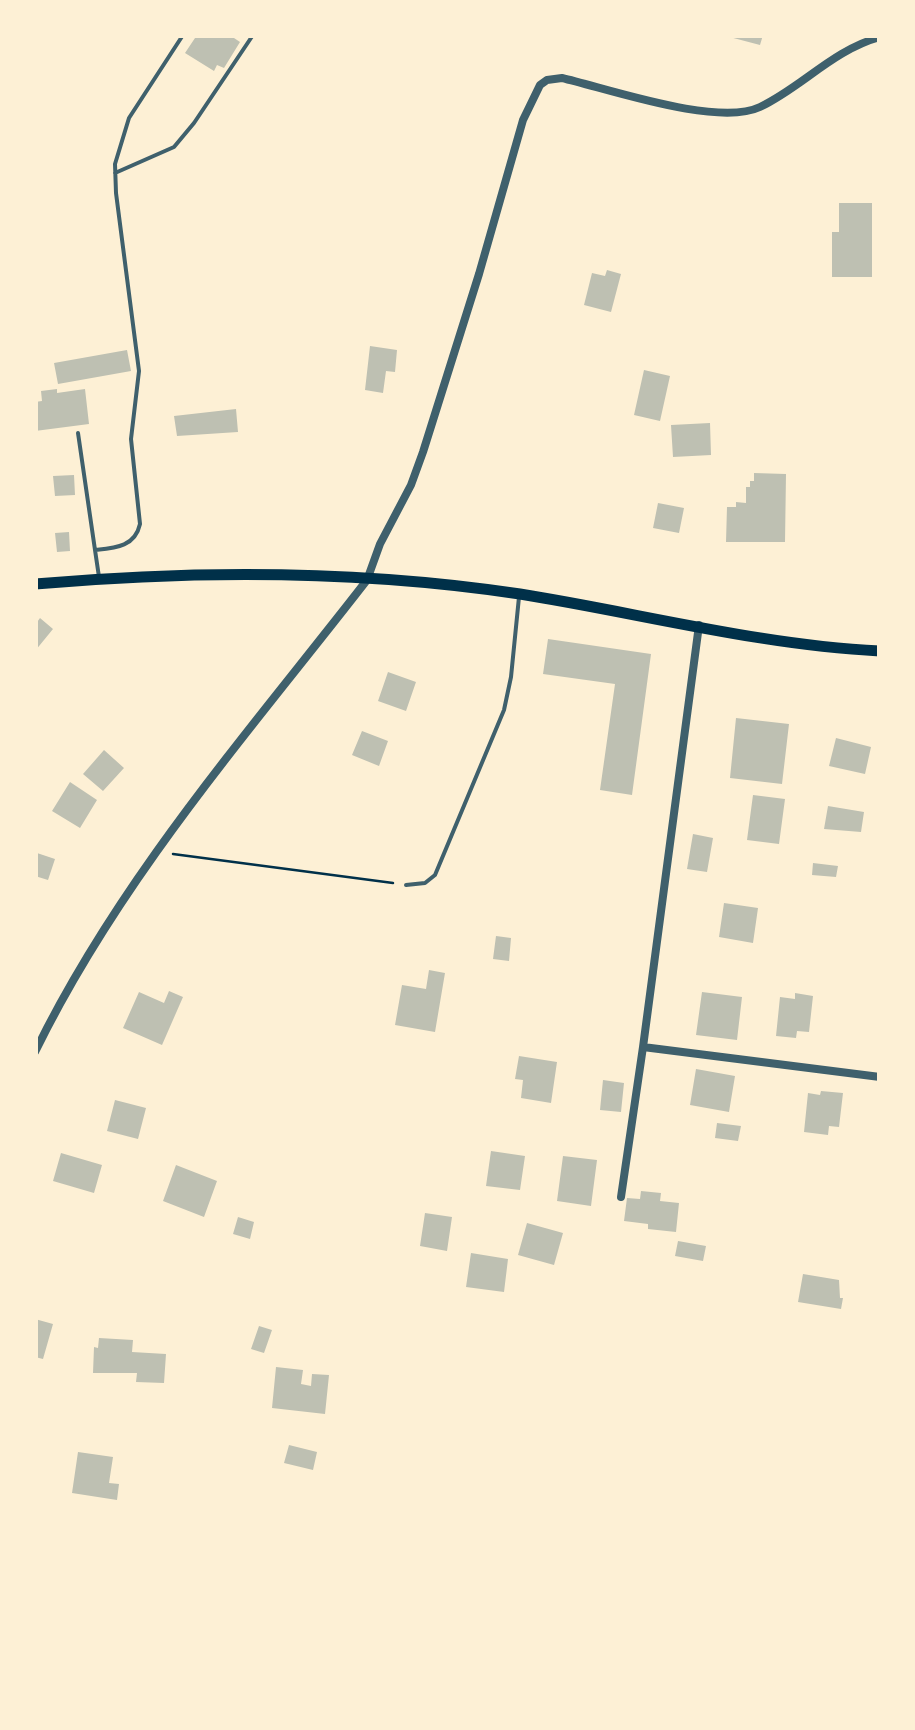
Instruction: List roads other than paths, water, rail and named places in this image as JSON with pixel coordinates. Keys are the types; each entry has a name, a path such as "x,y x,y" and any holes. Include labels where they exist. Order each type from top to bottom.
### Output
{"main road":[{"path":"35,584 250,576 367,580 519,594 806,644 880,651"}],"street":[{"path":"35,1052 82,960 157,852 367,580 419,463 479,274 519,129 540,85 562,78 709,113 738,114 766,104 844,51 880,38"},
{"path":"621,1197 699,625"},
{"path":"643,1047 880,1077"}],"lane":[{"path":"95,550 127,543 136,536 140,524 132,439 139,370 115,173 119,145 129,118 183,35"},
{"path":"115,173 154,158 181,140 253,35"},
{"path":"78,433 100,580"},
{"path":"406,884 426,883 435,876 492,742 509,688 519,594"}]}
